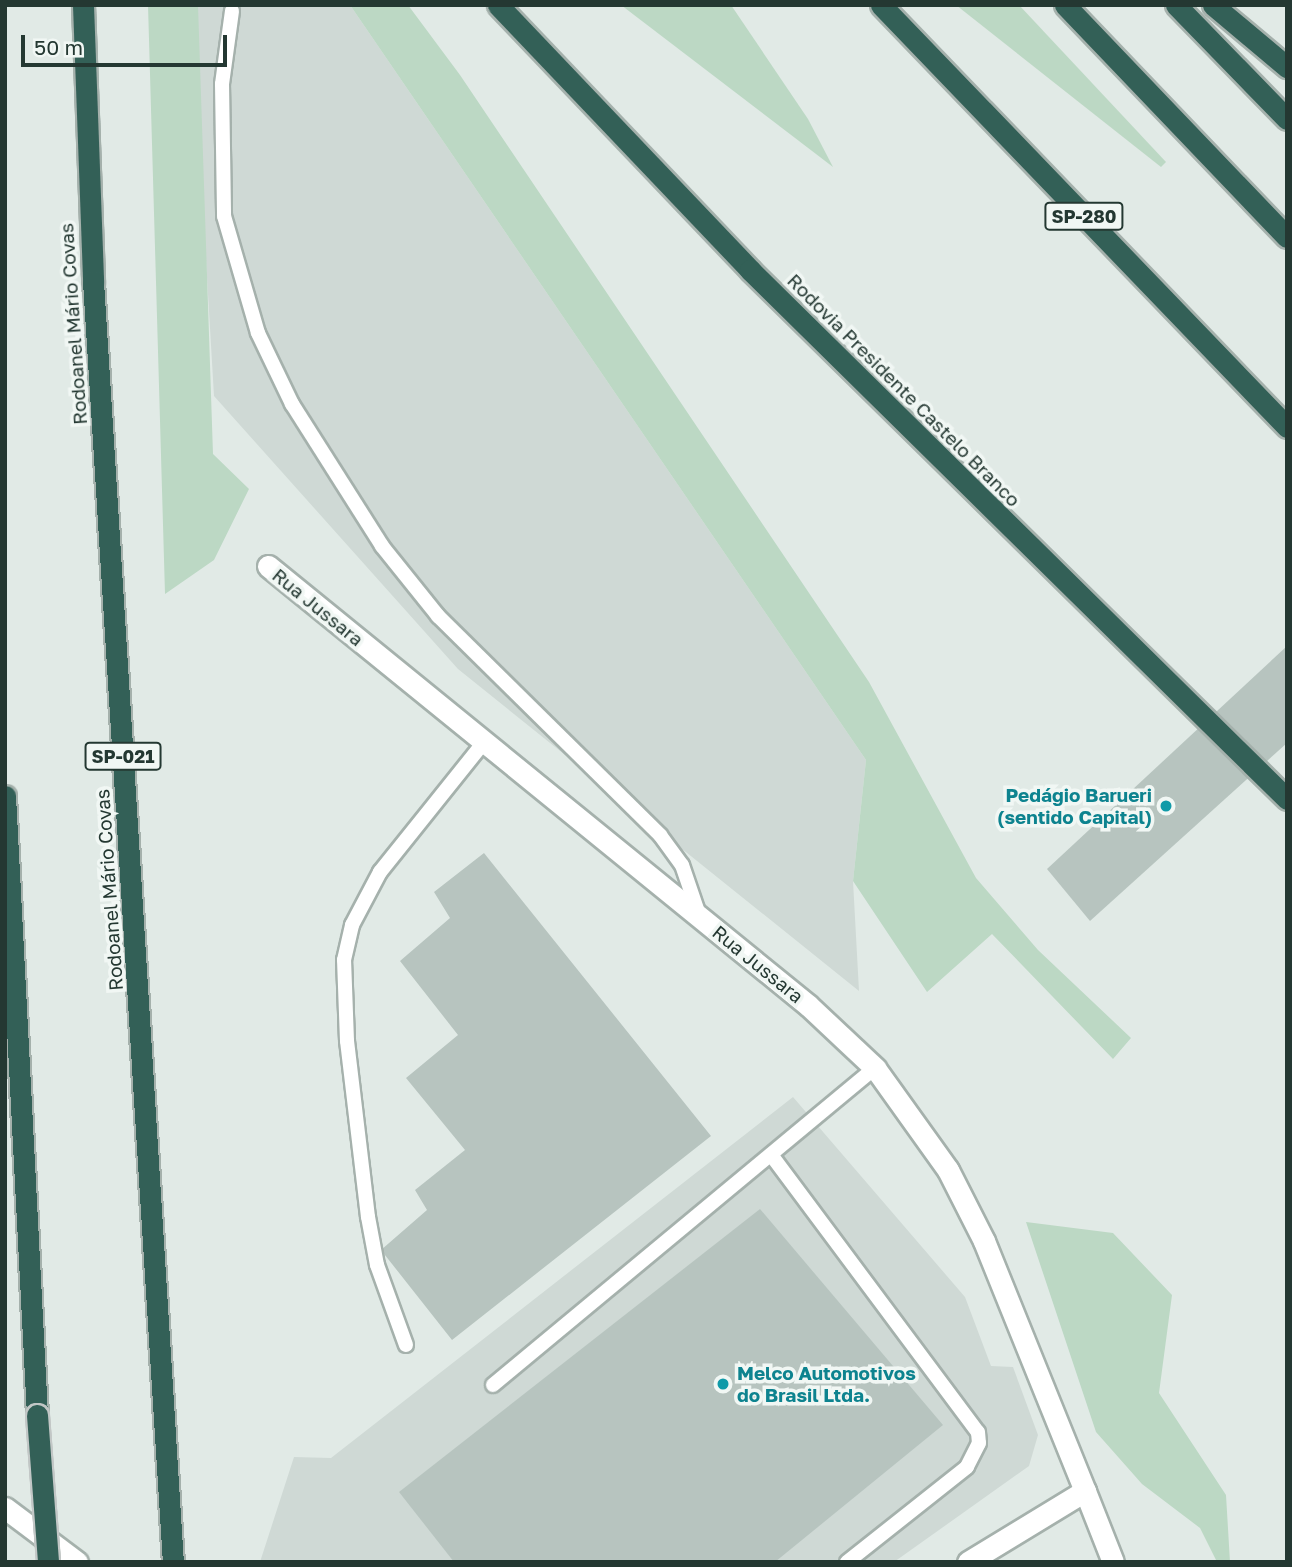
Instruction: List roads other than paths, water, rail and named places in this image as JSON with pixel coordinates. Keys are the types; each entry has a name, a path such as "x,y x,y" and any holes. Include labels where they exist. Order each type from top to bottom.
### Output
{"highway":[{"name":"Rodoanel Mário Covas","path":"83,5 93,281 173,1562"},
{"name":"Rodovia Presidente Castelo Branco","path":"498,5 750,270 1287,799"},
{"name":"SP-280","path":"881,5 1287,427"},
{"path":"1065,5 1287,237"},
{"path":"1176,5 1287,119"},
{"path":"1213,5 1287,68"},
{"path":"5,796 37,1415 48,1562"}],"street":[{"name":"Rua Jussara","path":"268,566 700,918 875,1068 948,1170 984,1241 1112,1562"},
{"path":"968,1562 1085,1491"},
{"path":"5,1508 77,1562"}],"lane":[{"path":"232,11 222,84 224,216 258,333 292,404 382,547 438,615 660,835 682,865 700,918"},
{"path":"406,1345 377,1265 368,1217 347,1041 344,961 352,925 380,872 484,742"},
{"path":"493,1385 875,1068"},
{"path":"772,1156 978,1432 979,1443 967,1467 847,1562"}],"place":[{"name":"Pedágio Barueri (sentido Capital)","path":"1166,806"},
{"name":"Melco Automotivos do Brasil Ltda.","path":"723,1384"}]}
